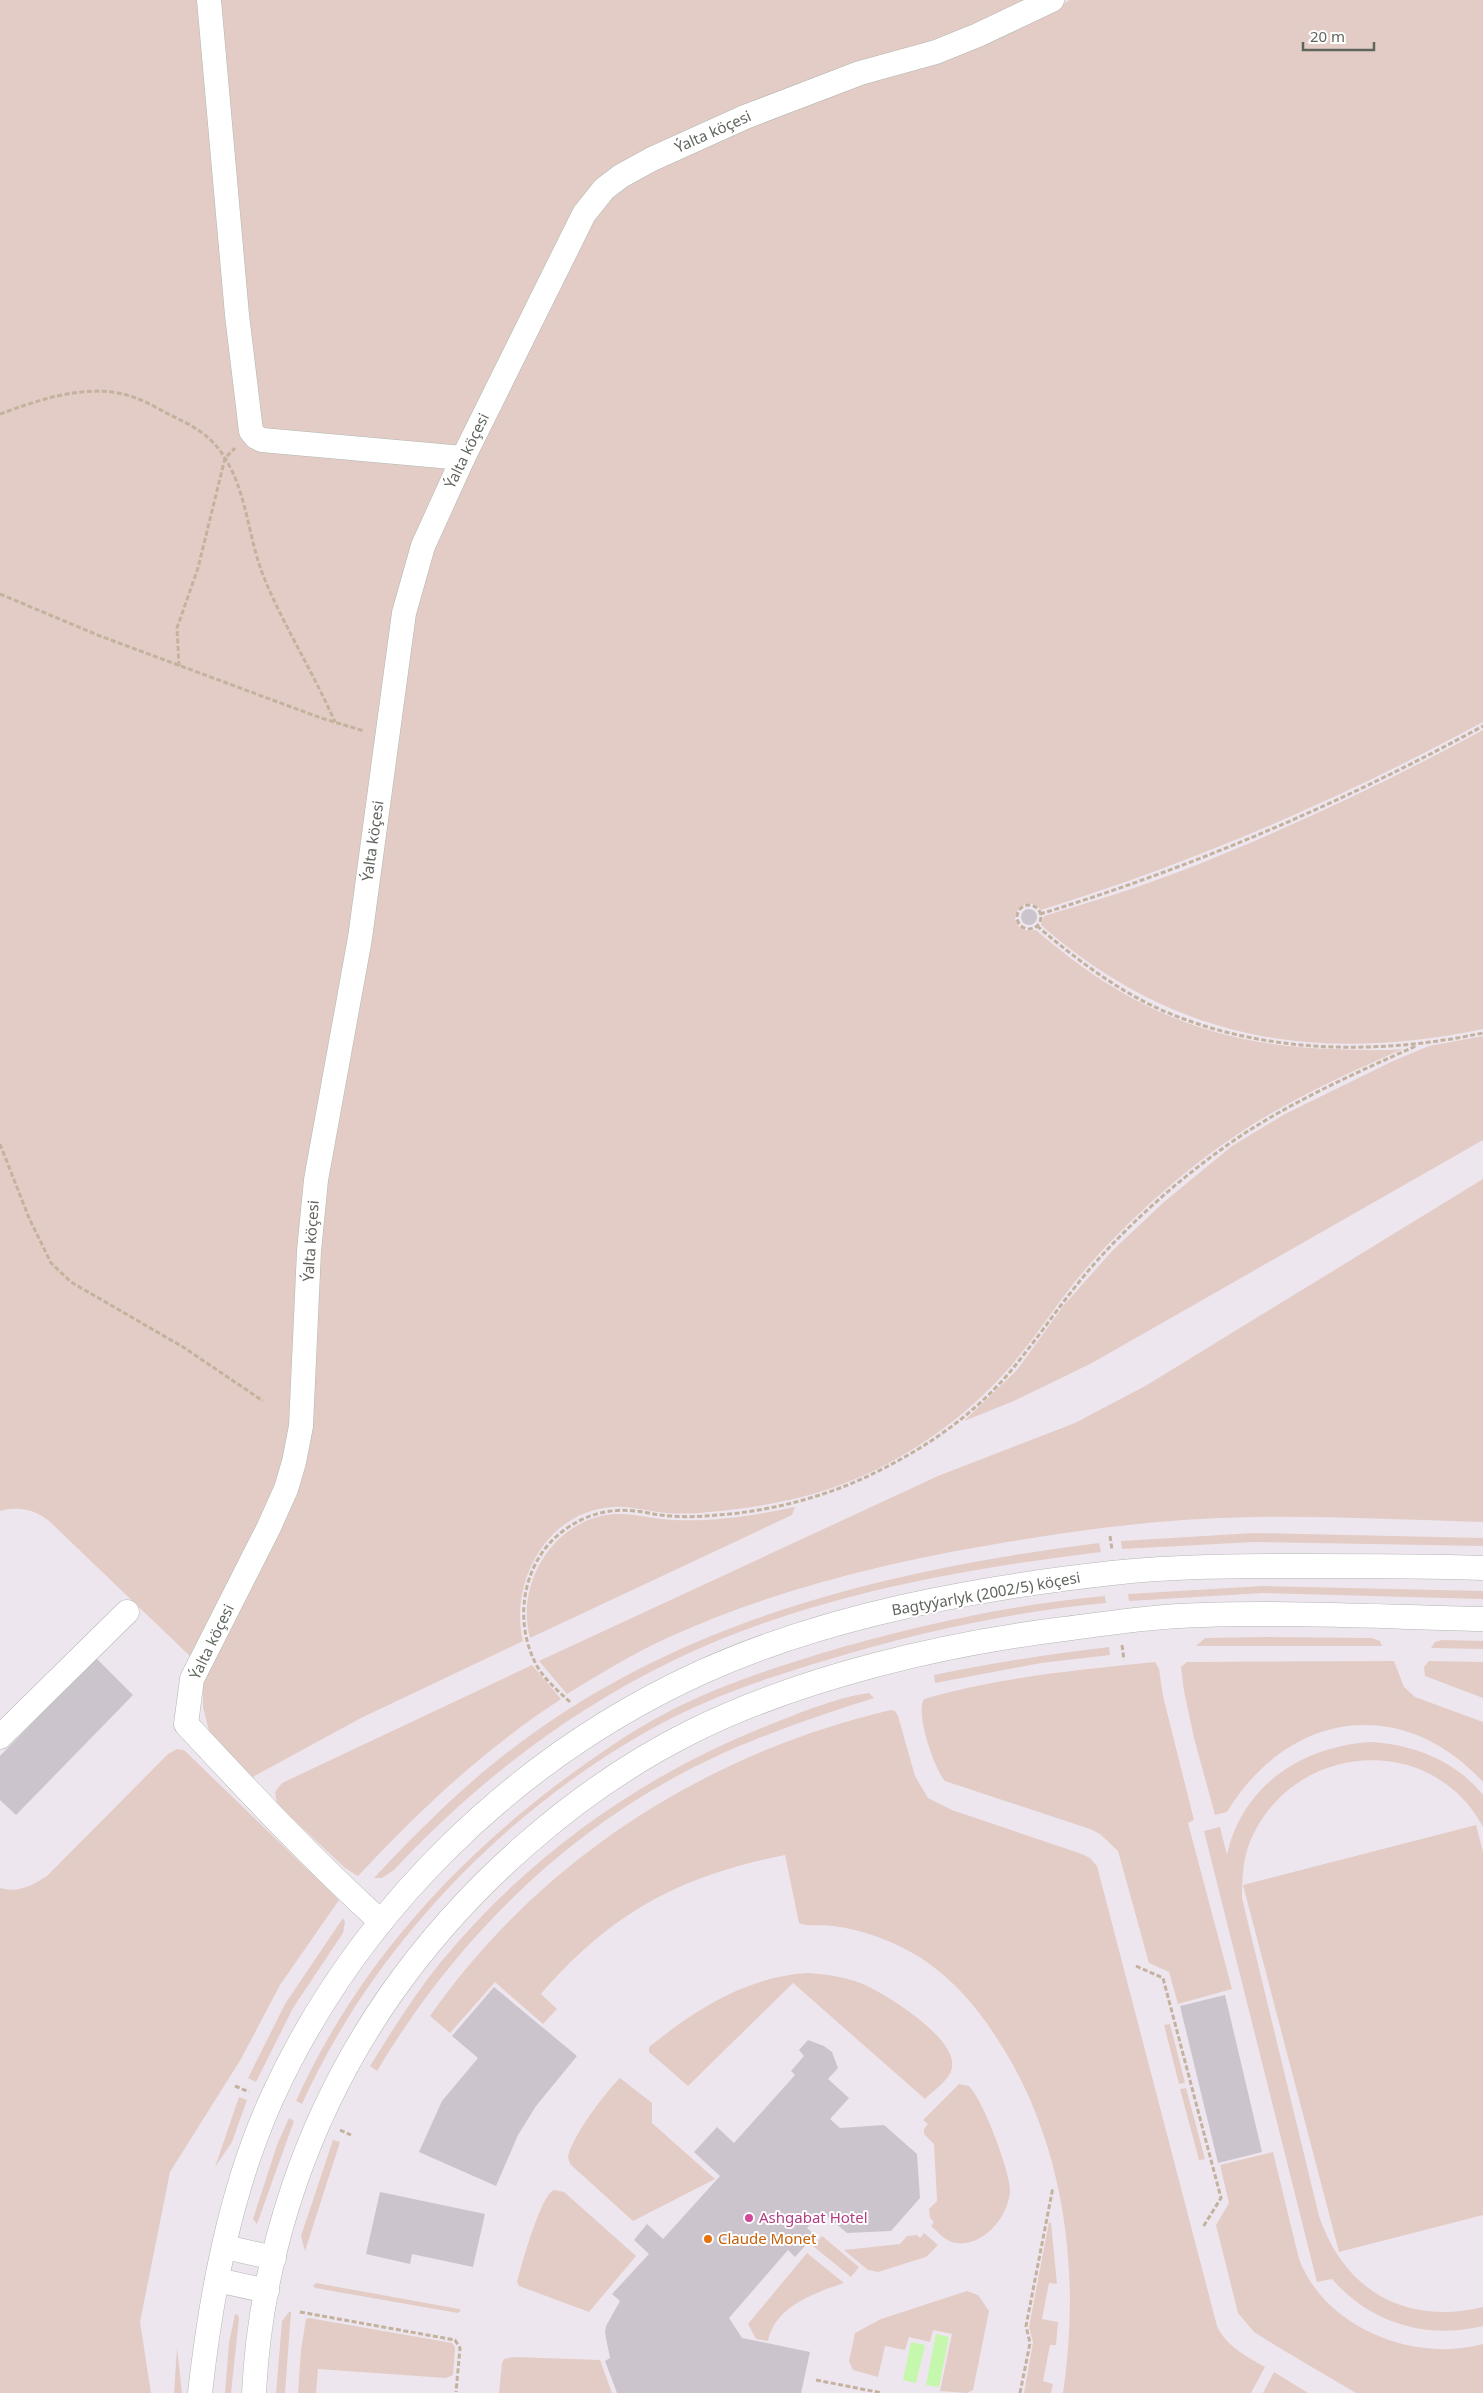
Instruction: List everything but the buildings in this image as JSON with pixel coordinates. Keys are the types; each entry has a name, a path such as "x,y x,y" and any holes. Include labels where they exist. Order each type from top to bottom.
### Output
{"street":[{"path":"209,0 236,315 251,431 262,440 463,458"},
{"name":"Ýalta köçesi","path":"381,1922 261,1804 186,1724 192,1679 269,1527 286,1489 294,1462 301,1426 304,1391 309,1251 324,1126 356,963 404,613 424,546 463,458 584,214 604,189 652,160 744,117 860,73 936,52 978,35 1052,0"},
{"name":"Bagtyýarlyk (2002/5) köçesi","path":"200,2393 208,2326 217,2280 250,2157 271,2101 308,2027 336,1981 381,1922 448,1848 494,1806 572,1746 626,1711 704,1671 757,1650 882,1612 945,1598 1114,1573 1203,1566 1483,1568"},
{"path":"0,1737 127,1612"},
{"path":"254,2393 267,2291 274,2258 300,2169 336,2083 354,2050 410,1968 480,1887 525,1846 600,1787 676,1740 731,1714 824,1681 958,1646 1020,1634 1120,1622 1203,1615 1483,1619"},
{"path":"225,2247 274,2258"},
{"path":"217,2280 267,2291"}],"path":[{"path":"0,414 30,403 73,393 113,392 135,398 193,426 209,437 225,458 238,485 265,580 318,683 335,722"},
{"path":"179,666 177,628 198,568 225,458 251,431"},
{"path":"0,594 100,636 179,666 335,722 387,737"},
{"path":"1040,914 1140,883 1210,856 1374,783 1483,726"},
{"path":"1037,926 1040,921 1040,914 1032,906 1026,906 1018,914 1018,920 1026,928 1037,926 1075,957 1117,986 1167,1012 1221,1031 1282,1043 1376,1047 1416,1044 1483,1033"},
{"path":"570,1702 538,1667 526,1640 524,1621 524,1603 531,1575 549,1545 567,1528 588,1516 609,1511 634,1511 675,1516 704,1516 794,1504 850,1484 913,1452 955,1423 1014,1368 1062,1302 1099,1259 1188,1176 1230,1144 1268,1120 1324,1090 1414,1047 1416,1044"},
{"path":"0,1144 29,1218 51,1264 71,1282 183,1347 262,1401"},
{"path":"1136,1966 1163,1978 1220,2198 1203,2227"},
{"path":"1020,2393 1030,2343 1026,2326 1053,2187"},
{"path":"300,2312 455,2340 460,2348 456,2392"},
{"path":"816,2380 882,2393"}],"shaded area":[{"path":"0,0 1033,0 977,27 861,65 579,207 499,359 417,540 296,1393 277,1487 193,1659 43,1516 19,1509 0,1511"},
{"path":"1070,0 1483,0 1483,722 1376,777 1266,827 1155,871 1041,910 1033,904 1025,904 1018,910 1015,919 1019,927 1028,931 1036,930 1070,958 1139,1002 1174,1018 1211,1031 1250,1040 1291,1046 1361,1050 1403,1049 1341,1077 1280,1108 1222,1145 1184,1174 1148,1205 1086,1268 1010,1367 995,1383 962,1414 927,1440 869,1473 830,1489 791,1500 703,1513 664,1513 613,1507 590,1511 569,1521 552,1536 538,1553 528,1574 522,1596 520,1618 523,1641 361,1718 251,1778 210,1735 203,1707 203,1679 284,1520 299,1486 312,1420 315,1378 318,1251 322,1208 404,659 430,548 591,216 612,192 750,123 985,40"},
{"path":"1483,730 1483,1029 1421,1039 1361,1044 1304,1042 1248,1033 1194,1018 1142,995 1091,964 1041,925 1044,916 1157,880 1292,825 1407,770"},
{"path":"1483,1036 1483,1140 1092,1363 1014,1401 964,1421 1017,1370 1064,1305 1112,1251 1164,1202 1232,1146 1285,1114 1393,1061 1429,1046"},
{"path":"1483,1179 1483,1522 1255,1517 1143,1523 1060,1534 939,1554 892,1564 755,1603 654,1644 567,1694 539,1661 938,1476 1075,1423 1147,1385"},
{"path":"795,1507 792,1515 530,1638 527,1619 528,1599 533,1580 541,1562 552,1546 566,1533 582,1523 610,1514 628,1514 673,1520 719,1519"},
{"path":"1254,1533 1483,1538 1483,1546 1254,1542 1122,1549 1121,1541"},
{"path":"1099,1543 1101,1552 1046,1559 935,1578 826,1603 721,1639 670,1662 594,1704 523,1753 456,1809 394,1870 382,1878 374,1878 434,1816 466,1787 499,1759 565,1711 635,1671 708,1637 783,1609 860,1587 939,1569 1019,1554"},
{"path":"1263,1586 1483,1591 1483,1599 1263,1593 1129,1601 1128,1594"},
{"path":"1105,1596 1106,1603 1035,1612 965,1624 861,1650 786,1672 746,1686 687,1711 611,1753 556,1792 503,1835 454,1882 409,1934 368,1988 332,2045 302,2104 296,2101 319,2054 345,2010 374,1968 406,1927 440,1889 515,1818 568,1776 636,1730 664,1714 740,1680 854,1644 890,1634 997,1611"},
{"path":"1205,1638 1372,1638 1380,1641 1382,1646 1196,1646"},
{"path":"1442,1640 1483,1641 1483,1649 1431,1648 1435,1642"},
{"path":"1109,1647 1110,1655 1041,1663 935,1683 934,1675 1021,1659"},
{"path":"1394,1661 1404,1687 1415,1697 1483,1722 1483,1782 1451,1754 1417,1735 1382,1726 1348,1726 1313,1735 1281,1752 1252,1778 1227,1812 1215,1815 1194,1738 1181,1667 1187,1662"},
{"path":"1429,1661 1483,1662 1483,1698 1425,1676 1424,1667"},
{"path":"1155,1662 1159,1669 1163,1696 1194,1820 1188,1823 1232,1989 1178,2004 1169,1972 1149,1963 1118,1851 1100,1834 1090,1829 945,1781 931,1753 922,1716 924,1699 952,1691 1039,1675"},
{"path":"532,1665 561,1699 505,1739 454,1781 358,1876 345,1868 277,1804 275,1792 282,1783"},
{"path":"869,1693 874,1698 774,1732 715,1757 663,1784 613,1815 566,1850 522,1888 481,1930 443,1975 377,2071 370,2066 421,1988 473,1925 547,1855 587,1824 673,1770 718,1747 816,1707"},
{"path":"891,1710 895,1711 898,1716 915,1776 928,1798 952,1810 1082,1854 1090,1858 1097,1866 1217,2326 1231,2345 1265,2367 1251,2393 1063,2393 1068,2348 1070,2302 1068,2256 1062,2210 1053,2165 1039,2122 1021,2080 982,2017 964,1995 933,1966 900,1946 867,1933 833,1926 799,1923 785,1855 712,1874 650,1902 621,1920 594,1941 541,1994 557,2009 543,2024 495,1982 450,2033 430,2016 474,1960 522,1908 575,1862 632,1821 693,1785 756,1754 823,1729"},
{"path":"1371,1742 1403,1747 1433,1756 1460,1772 1483,1795 1483,1827 1461,1796 1432,1775 1400,1763 1366,1760 1332,1766 1301,1781 1274,1804 1253,1835 1247,1850 1242,1898 1319,2216 1330,2242 1344,2264 1361,2282 1381,2296 1403,2306 1428,2311 1455,2312 1483,2307 1483,2326 1462,2330 1441,2331 1401,2324 1382,2317 1364,2307 1332,2279 1317,2282 1204,1831 1220,1827 1227,1855 1235,1830 1246,1808 1261,1790 1279,1774 1300,1761 1322,1751 1346,1745"},
{"path":"177,1749 184,1750 339,1900 280,1985 241,2059 170,2172 140,2322 151,2393 0,2393 0,1888 13,1890 25,1888 47,1876 168,1754"},
{"path":"1476,1825 1483,1852 1483,2215 1339,2252 1243,1885"},
{"path":"343,1918 345,1922 343,1933 293,2008 256,2082 248,2078 285,2004"},
{"path":"807,1973 835,1976 863,1984 903,2007 918,2018 943,2043 951,2056 952,2067 948,2076 925,2099 793,1983 688,2086 649,2052 649,2047 666,2033 703,2008 742,1988 763,1981"},
{"path":"1170,2024 1185,2083 1179,2084 1164,2025"},
{"path":"620,2078 652,2103 652,2123 715,2179 633,2221 570,2164 568,2157 582,2127"},
{"path":"959,2084 969,2086 988,2119 1005,2166 1010,2189 1006,2209 994,2227 985,2235 966,2243 949,2241 931,2226 934,2222 930,2218 929,2209 937,2201 934,2144 924,2134 924,2129 928,2124 923,2120"},
{"path":"1186,2088 1205,2159 1199,2160 1180,2089"},
{"path":"239,2097 247,2100 232,2142 215,2167"},
{"path":"289,2118 294,2121 257,2224 253,2219 277,2145"},
{"path":"333,2140 340,2142 305,2251 301,2236"},
{"path":"1273,2152 1299,2259 1312,2283 1329,2304 1350,2321 1375,2335 1401,2344 1456,2349 1483,2344 1483,2393 1356,2393 1254,2332 1238,2313 1216,2225 1229,2203 1220,2165"},
{"path":"554,2190 564,2192 636,2256 589,2312 519,2286 517,2282 527,2247 543,2204"},
{"path":"1049,2222 1051,2223 1057,2284 1049,2283 1042,2319 1058,2322 1056,2345 1050,2345 1043,2381 1053,2384 1051,2393 1024,2393 1033,2342 1029,2327"},
{"path":"924,2233 938,2245 926,2257 878,2272 868,2270 844,2250 900,2244 907,2236 917,2235 920,2238"},
{"path":"822,2236 859,2267 851,2277 813,2246"},
{"path":"807,2253 844,2283 821,2291 787,2310 772,2329 768,2341 756,2339 748,2324"},
{"path":"316,2283 461,2310 458,2313 315,2288 313,2286"},
{"path":"967,2291 978,2295 989,2311 973,2390 967,2393 940,2391 952,2334 933,2330 930,2342 909,2337 905,2350 885,2346 878,2377 853,2370 849,2361 855,2333 881,2319"},
{"path":"291,2312 285,2393 276,2393 282,2321"},
{"path":"235,2314 239,2318 231,2393 225,2393 229,2343"},
{"path":"306,2319 452,2343 455,2347 453,2375 446,2378 318,2369 316,2393 298,2393 301,2350"},
{"path":"936,2334 949,2337 939,2387 926,2385"},
{"path":"911,2342 925,2345 916,2383 903,2380"},
{"path":"177,2348 182,2393 174,2393"},
{"path":"513,2357 600,2360 612,2393 499,2393 502,2363 504,2359"},
{"path":"1274,2372 1308,2393 1263,2393"}],"place":[{"name":"Ashgabat Hotel","path":"749,2218"},
{"name":"Claude Monet","path":"708,2239"}]}
